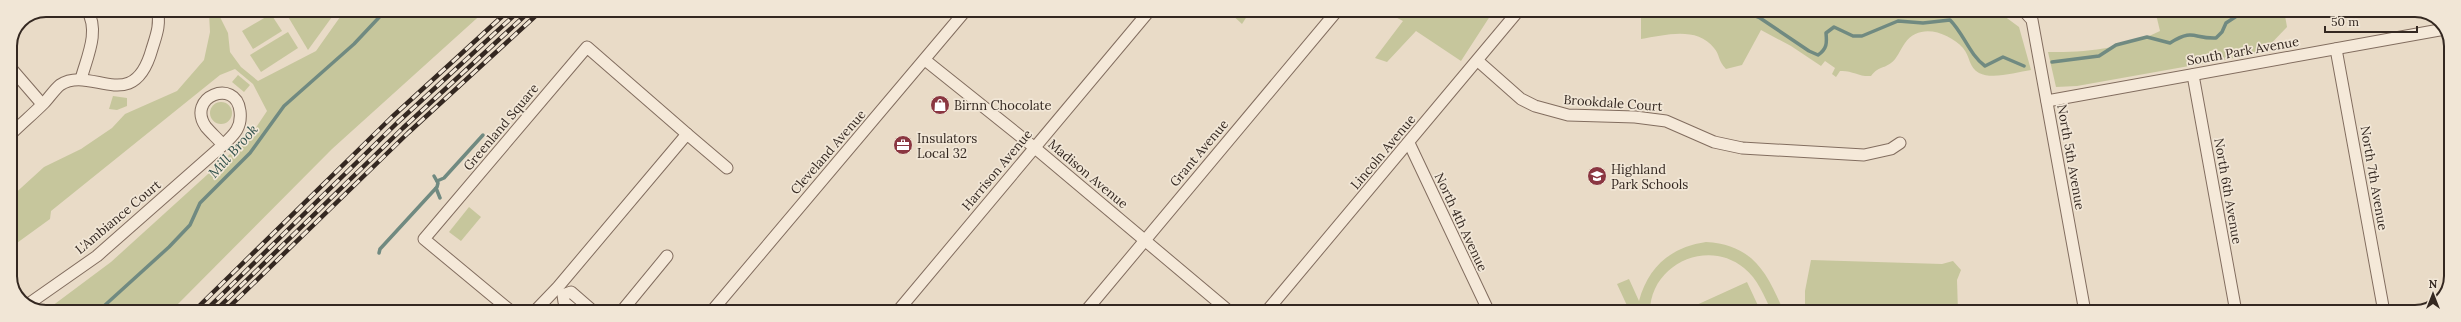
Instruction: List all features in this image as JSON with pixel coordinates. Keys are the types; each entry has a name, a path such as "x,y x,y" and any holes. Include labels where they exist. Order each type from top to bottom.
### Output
{"street":[{"path":"81,79 93,36 93,25 90,17"},
{"path":"17,127 61,85 81,79 110,86 131,82 142,73 149,60 158,27 157,17"},
{"name":"Cleveland Avenue","path":"717,305 960,17"},
{"name":"Harrison Avenue","path":"903,305 1144,17"},
{"name":"Grant Avenue","path":"1091,305 1332,17"},
{"name":"Lincoln Avenue","path":"1272,305 1513,17"},
{"name":"North 5th Avenue","path":"2029,17 2032,20 2084,305"},
{"name":"South Park Avenue","path":"2047,101 2439,30"},
{"name":"Greenland Square","path":"504,305 424,239 587,47 726,168"},
{"name":"North 7th Avenue","path":"2336,49 2383,305"},
{"name":"Madison Avenue","path":"925,60 1035,148 1222,305"},
{"name":"Brookdale Court","path":"1478,61 1521,99 1535,106 1568,115 1635,117 1666,121 1714,142 1742,148 1864,155 1891,149 1900,143"},
{"path":"17,75 42,104"},
{"name":"North 6th Avenue","path":"2193,75 2235,305"},
{"name":"L'Ambiance Court","path":"32,301 97,256 237,133 241,118 236,100 230,95 222,93 206,99 202,106 201,115 205,126 223,145"},
{"path":"543,305 560,292 687,134"},
{"name":"North 4th Avenue","path":"1409,143 1486,305"},
{"path":"627,305 667,256"},
{"path":"560,292 564,302 568,305"},
{"path":"560,292 571,292 586,305"}],"green space":[{"path":"209,17 220,17 228,33 230,52 241,67 258,81 316,51 340,17 478,17 332,149 177,305 53,305 111,262 251,135 267,111 253,84 235,69 220,75 51,211 50,219 17,243 17,192 44,167 81,149 112,128 125,114 177,91 204,60 210,32"},
{"path":"266,17 273,17 282,31 253,49 242,31"},
{"path":"288,17 332,17 308,50"},
{"path":"1234,17 1246,17 1242,24"},
{"path":"1395,17 1489,17 1461,61 1416,31 1387,62 1375,58 1403,21"},
{"path":"1641,17 2005,17 2019,27 2031,70 1998,76 1979,73 1971,65 1963,48 1957,43 1942,34 1926,31 1911,37 1893,61 1876,71 1871,76 1863,76 1840,71 1836,77 1832,74 1835,68 1825,61 1821,66 1791,46 1761,30 1742,65 1726,69 1714,48 1707,41 1699,37 1690,34 1670,34 1641,39"},
{"path":"2157,17 2285,17 2287,27 2262,53 2077,86 2056,87 2048,52 2077,52 2106,48 2134,42 2160,31"},
{"path":"288,32 298,48 261,72 250,55"},
{"path":"238,75 250,85 244,92 232,82"},
{"path":"113,96 127,98 127,106 117,110 109,109"},
{"path":"221,102 229,105 232,113 229,121 221,124 213,121 210,113 213,105"},
{"path":"469,207 481,217 461,241 449,232"},
{"path":"1706,242 1722,244 1747,255 1765,274 1781,305 1768,305 1757,283 1744,268 1730,259 1714,255 1698,256 1684,261 1670,269 1660,281 1653,295 1651,305 1627,305 1617,284 1629,279 1639,301 1648,278 1655,269 1672,254 1693,245"},
{"path":"1811,260 1942,264 1953,261 1961,270 1957,280 1958,305 1805,305 1805,291"},
{"path":"1747,282 1758,305 1696,305"}],"waterway":[{"name":"Mill Brook","path":"105,305 169,247 190,225 200,203 250,153 284,106 354,44 379,17"},
{"path":"1758,17 1809,51 1818,55 1826,46 1826,33 1834,27 1853,36 1862,36 1898,21 1923,23 1950,20 1975,56 1985,66 2003,57 2024,66"},
{"path":"2052,62 2099,56 2116,45 2147,37 2170,43 2189,35 2216,38 2222,32 2226,23 2235,17"},
{"path":"437,181 444,178 483,135"},
{"path":"379,253 380,249 437,187 438,183 434,176"},
{"path":"436,188 440,198"}],"railway":[{"path":"200,305 392,117 501,17"},
{"path":"211,305 398,122 512,17"},
{"path":"221,305 403,128 523,17"},
{"path":"231,305 408,133 534,17"}],"place":[{"name":"Birnn Chocolate","path":"940,105"},
{"name":"Insulators Local 32","path":"903,145"},
{"name":"Highland Park Schools","path":"1597,176"}]}
